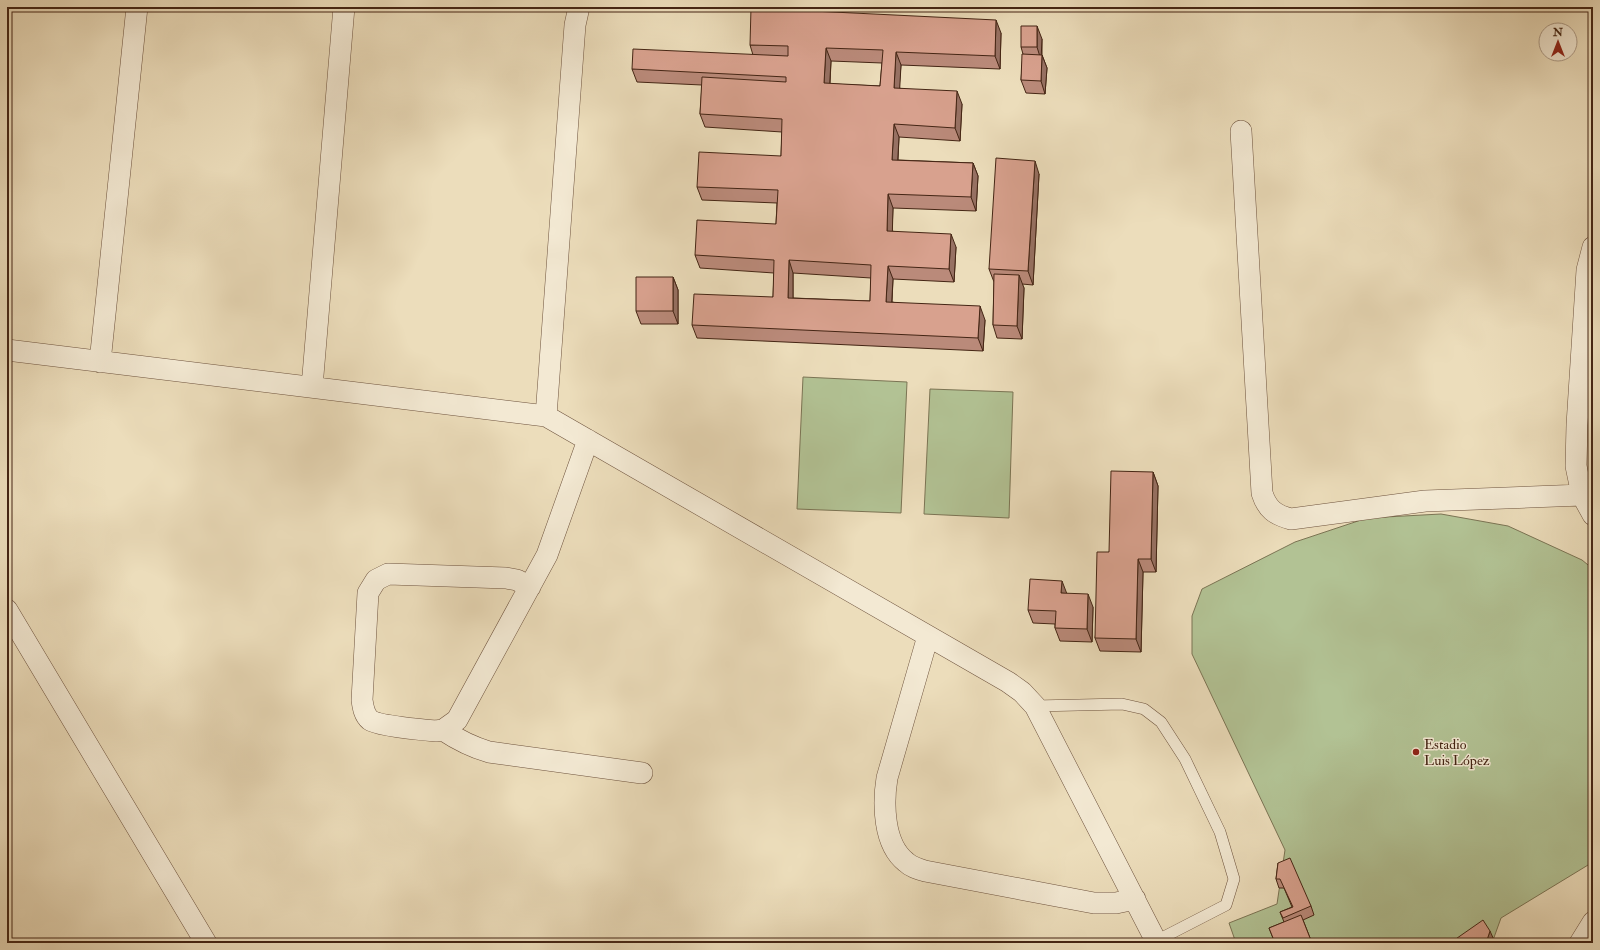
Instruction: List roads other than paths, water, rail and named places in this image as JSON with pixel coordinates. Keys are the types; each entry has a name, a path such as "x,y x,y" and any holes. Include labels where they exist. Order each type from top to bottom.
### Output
{"street":[{"path":"100,362 137,7"},
{"path":"312,387 344,7"},
{"path":"546,416 575,24 579,7"},
{"path":"1241,131 1262,493 1268,506 1281,517 1291,519 1425,501 1582,495"},
{"path":"1593,247 1587,270 1577,425 1576,466 1582,495 1593,515"},
{"path":"7,350 546,416 1008,682 1022,692 1035,706 1157,942"},
{"path":"530,587 517,580 506,578 388,574 376,580 371,586 367,600 362,700 363,708 370,720 376,723 429,731 443,730 457,720 530,587 547,555 588,440"},
{"path":"7,610 206,943"},
{"path":"928,636 887,778 884,797 888,830 898,855 915,868 925,871 1086,902 1116,903 1135,899"},
{"path":"443,730 459,740 489,752 642,773"},
{"path":"1580,943 1593,922"}],"lane":[{"path":"1035,706 1122,704 1144,709 1161,722 1185,759 1220,832 1234,878 1226,905 1157,942"}],"place":[{"name":"Estadio Luis López","path":"1416,752"}]}
